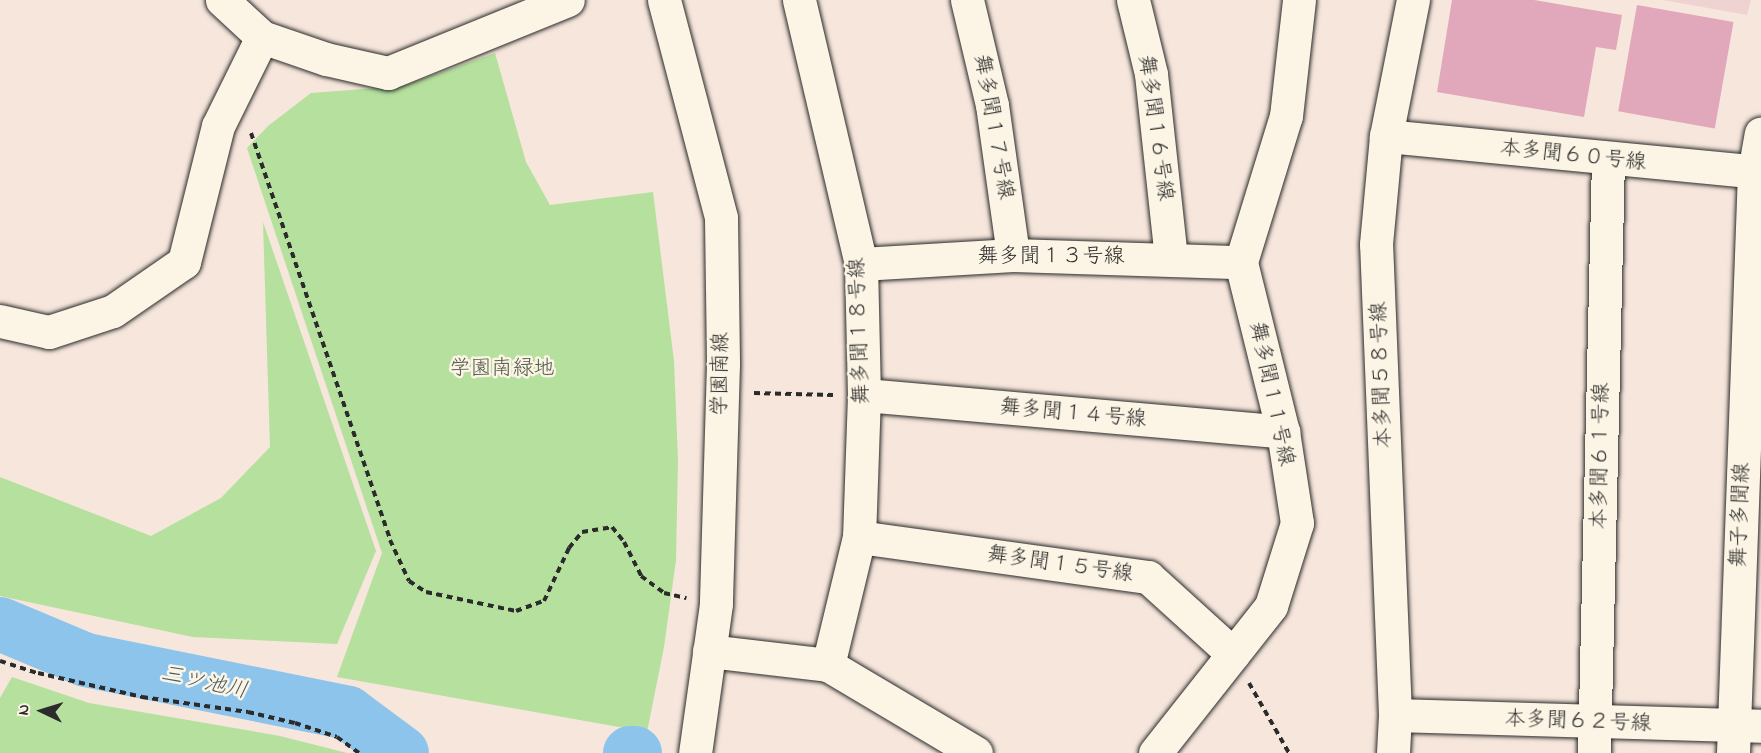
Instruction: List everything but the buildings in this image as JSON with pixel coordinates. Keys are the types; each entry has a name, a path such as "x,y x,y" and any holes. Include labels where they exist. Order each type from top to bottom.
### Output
{"street":[{"path":"222,0 262,37 326,59 388,73 568,0"},
{"name":"学園南線","path":"664,0 721,218 722,393 716,604 695,753"},
{"name":"舞多聞１８号線","path":"799,0 861,264 864,395 859,537 828,665"},
{"name":"舞多聞１７号線","path":"967,0 993,105 1013,255"},
{"name":"舞多聞１６号線","path":"1133,0 1151,74 1171,257"},
{"path":"1241,262 1286,116 1299,0"},
{"name":"本多聞５８号線","path":"1393,753 1395,715 1376,244 1386,136 1413,0"},
{"path":"0,321 49,332 113,311 184,262 218,126 262,37"},
{"name":"舞子多聞線","path":"1742,735 1761,134"},
{"name":"本多聞６０号線","path":"1386,136 1608,160 1758,172"},
{"name":"本多聞６１号線","path":"1594,738 1608,160"},
{"name":"舞多聞１３号線","path":"861,264 1013,255 1171,257 1241,262"},
{"name":"舞多聞１１号線","path":"1155,753 1271,606 1297,524 1283,432 1241,262"},
{"name":"舞多聞１４号線","path":"864,395 1283,432"},
{"name":"舞多聞１５号線","path":"859,537 1148,577 1233,654"},
{"path":"707,664 828,665 976,753"},
{"name":"本多聞６２号線","path":"1395,715 1594,738 1742,735"}],"path":[{"path":"236,91 328,347 390,540 410,581 426,592 516,611 544,601 569,548 582,532 612,527 629,550 640,576 648,582 664,593 716,604"},
{"path":"722,393 864,395"},
{"path":"1233,654 1289,753"},
{"path":"0,661 38,674 142,697 248,712 295,723 337,737 359,753"}],"shaded area":[{"path":"1663,0 1751,0 1747,15"}],"green space":[{"name":"学園南緑地","path":"495,53 526,162 550,205 653,192 674,361 678,460 676,560 664,647 647,732 337,677 382,553 247,148 268,126 311,93 403,86"},
{"path":"263,222 376,551 337,644 193,637 0,596 0,477 151,536 221,498 270,447"},
{"path":"12,677 89,703 280,736 347,753 0,753 0,698"}],"waterway":[{"name":"三ツ池川","path":"0,624 86,660 348,713 402,753"},
{"name":"三ツ池川","path":"630,753 635,753"}]}
